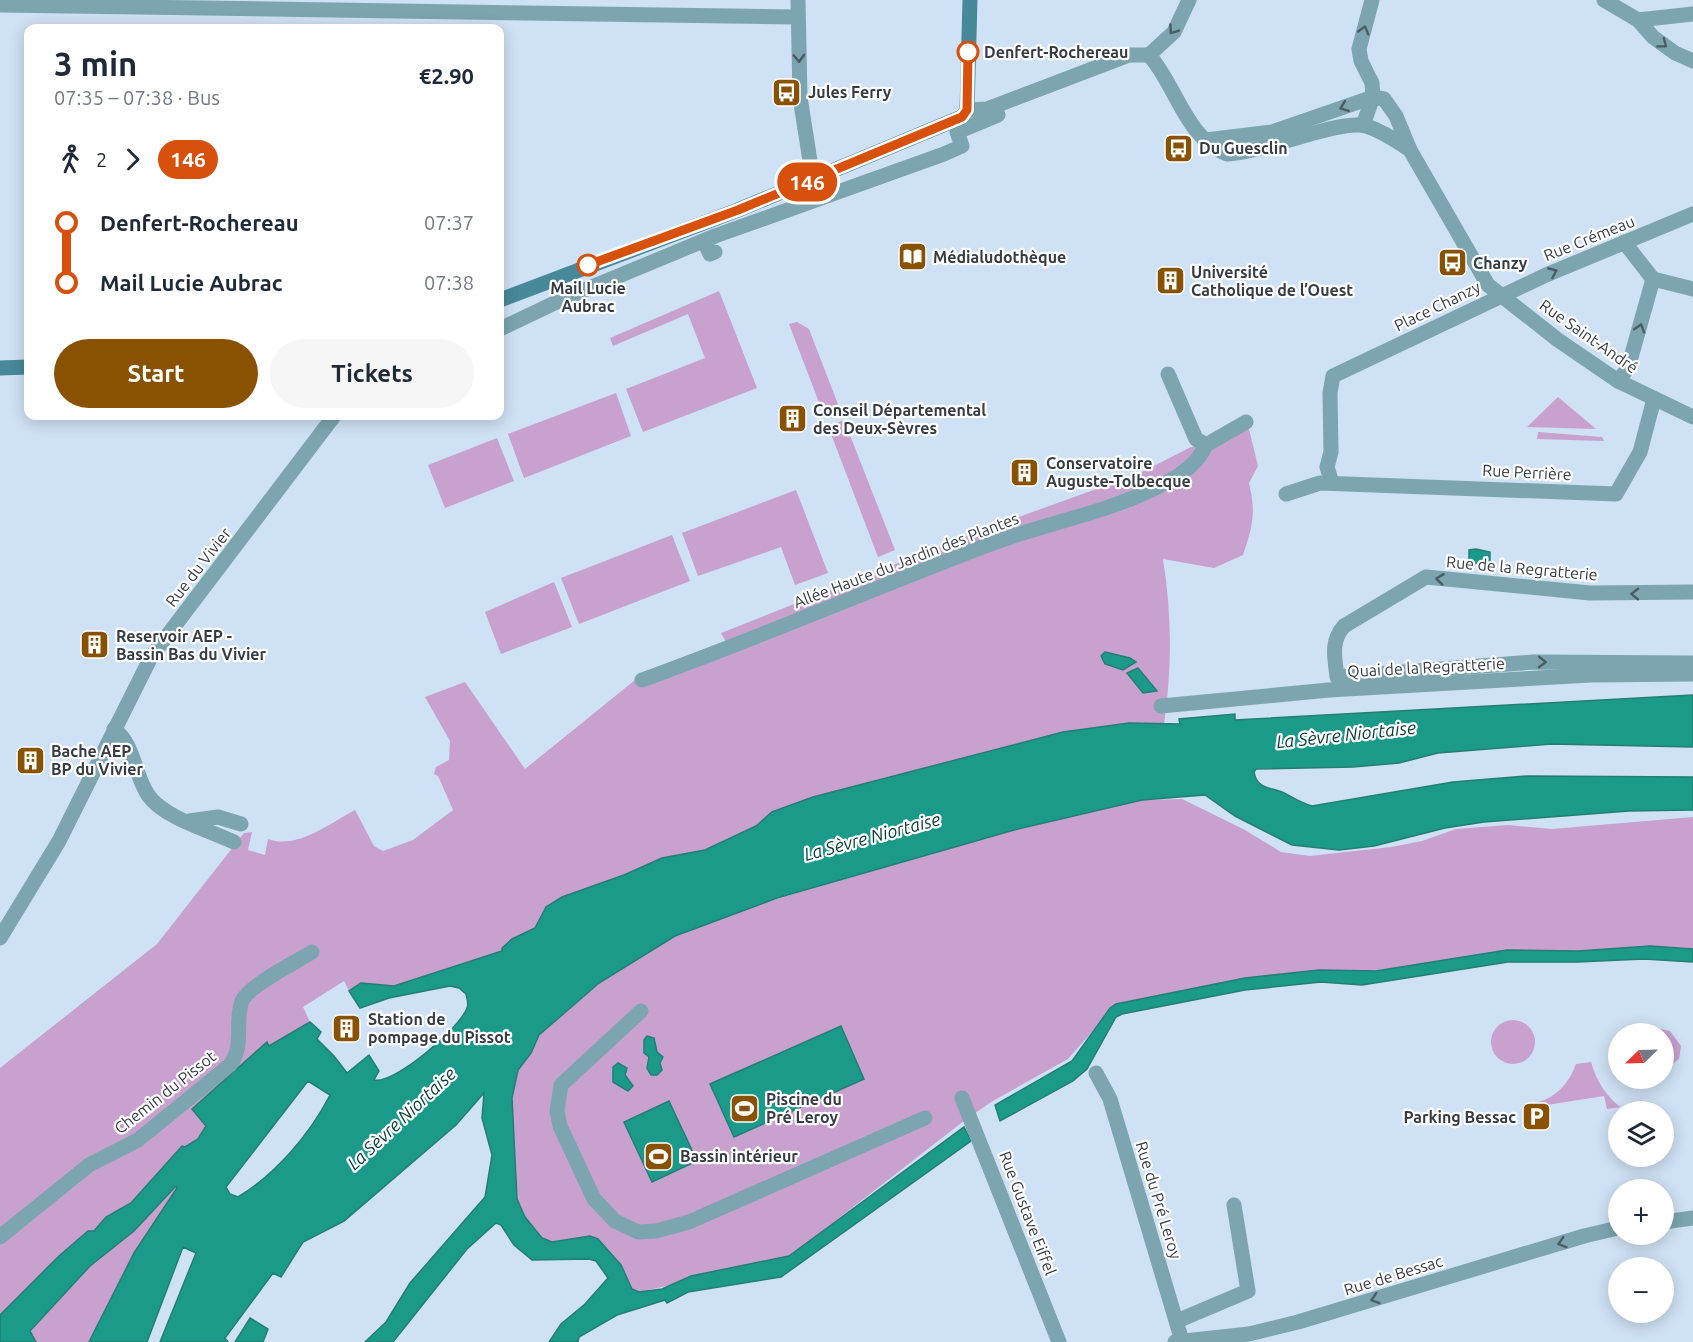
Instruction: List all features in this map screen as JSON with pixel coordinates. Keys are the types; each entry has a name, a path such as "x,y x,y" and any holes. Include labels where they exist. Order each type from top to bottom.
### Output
{"main road":[{"path":"504,298 794,188 962,117 967,110 969,0"},
{"path":"0,368 24,367"}],"street":[{"path":"798,0 800,97 813,180"},
{"path":"967,110 987,109 1130,55 1149,55 1173,32 1189,0"},
{"path":"1149,55 1167,79 1196,130 1219,151 1236,154 1337,128 1364,125 1373,97 1372,83 1361,61 1359,49 1372,0"},
{"path":"1604,0 1638,20 1653,37 1675,53 1693,61"},
{"path":"0,5 797,17"},
{"path":"1638,20 1693,14"},
{"path":"1206,140 1272,132 1373,97"},
{"name":"Place Chanzy","path":"1332,483 1327,467 1331,452 1330,393 1333,376 1500,296 1488,285 1410,150 1391,107 1384,99 1373,97"},
{"path":"504,327 563,299 710,246 944,154 962,146 957,132 998,115"},
{"name":"Place Chanzy","path":"1364,125 1382,132 1410,150"},
{"name":"Rue Crémeau","path":"1500,296 1693,214"},
{"path":"1624,242 1653,279 1693,289"},
{"path":"1618,381 1628,368 1653,279"},
{"name":"Rue Saint-André","path":"1500,296 1618,381 1693,417"},
{"path":"1168,374 1196,439 1206,446 1246,422"},
{"name":"Rue Perrière","path":"1286,494 1320,483 1332,483 1616,494 1640,452 1654,399"},
{"name":"Rue du Vivier","path":"0,938 59,842 151,657 331,420"},
{"name":"Allée Haute du Jardin des Plantes","path":"642,680 729,649 990,544 1119,503 1179,476 1192,466 1206,446"},
{"name":"Rue de la Regratterie","path":"1337,677 1333,648 1338,633 1344,626 1426,577 1590,593 1693,592"},
{"name":"Quai de la Regratterie","path":"1337,677 1534,662 1693,663"},
{"name":"Quai de la Regratterie","path":"1161,706 1329,690 1591,675 1693,674"},
{"path":"114,729 128,745 141,782 154,803 234,842"},
{"path":"189,821 218,817 241,824"},
{"name":"Chemin du Pissot","path":"0,1237 89,1165 138,1140 230,1065 238,1049 241,1007 247,994 312,952"},
{"path":"641,1011 561,1085 558,1097 560,1126 594,1199 625,1228 646,1232 689,1222 926,1118"},
{"name":"Rue du Pré Leroy","path":"1096,1073 1110,1099 1177,1321 1178,1342"},
{"name":"Rue Gustave Eiffel","path":"962,1098 1059,1342"},
{"path":"1177,1321 1248,1291 1234,1204"},
{"path":"1674,1221 1693,1218"},
{"name":"Rue de Bessac","path":"1178,1342 1249,1334 1298,1322 1608,1230"}],"shaded area":[{"path":"719,291 757,388 643,432 626,389 705,358 688,314 613,346 610,338"},
{"path":"797,322 809,329 839,407 823,413 789,324"},
{"path":"616,393 631,436 524,478 508,434"},
{"path":"1558,397 1596,429 1527,427"},
{"path":"844,420 895,550 878,557 828,426"},
{"path":"1248,425 1258,466 1249,483 1252,519 1243,555 1214,568 1163,559 1170,642 1164,724 1129,723 813,797 772,812 756,826 705,850 662,858 624,875 562,897 546,907 535,928 512,939 502,951 394,986 361,983 349,991 344,981 303,1007 310,1022 269,1046 267,1043 196,1105 192,1109 206,1126 198,1139 183,1146 131,1203 106,1217 94,1231 88,1231 59,1256 0,1315 0,1068 157,944 244,833 252,832 248,850 265,855 268,839 290,841 302,838 355,810 374,846 383,851 413,840 453,810 438,776 434,774 436,767 449,760 450,741 425,697 465,682 525,769 640,676 726,642 721,633 977,532 1138,474 1189,448"},
{"path":"1538,432 1602,437 1604,441 1537,439"},
{"path":"497,438 514,481 445,508 428,465"},
{"path":"796,490 828,573 795,585 781,547 698,576 682,533"},
{"path":"672,535 690,581 579,624 561,578"},
{"path":"554,582 572,627 501,654 485,612"},
{"path":"1182,799 1245,830 1281,852 1310,856 1391,847 1422,841 1456,829 1508,825 1552,829 1693,817 1693,955 1578,952 1370,975 1321,974 1112,1009 1068,1059 991,1102 960,1124 785,1260 639,1292 631,1289 621,1265 598,1239 590,1236 552,1242 542,1238 525,1217 517,1199 512,1098 518,1070 531,1053 539,1035 599,983 631,961 675,936 749,907 1014,830 1142,800"},
{"path":"1513,1020 1528,1027 1535,1042 1528,1057 1513,1064 1498,1057 1491,1042 1498,1027"},
{"path":"1674,1036 1681,1046 1679,1059 1674,1063"},
{"path":"1591,1062 1602,1087 1614,1101 1608,1101 1608,1109 1604,1096 1534,1107 1533,1103 1548,1098 1560,1090 1576,1064"},
{"path":"176,1186 177,1188 134,1253 89,1342 27,1342 30,1332 90,1266 134,1231"}],"water":[{"path":"1469,550 1490,552 1490,563 1469,564"},
{"path":"1105,652 1130,658 1136,662 1123,670 1105,664 1101,656"},
{"path":"1138,668 1157,691 1143,693 1127,673"},
{"name":"La Sèvre Niortaise","path":"1693,695 1693,747 1551,744 1438,753 1399,763 1353,767 1256,769 1254,772 1258,782 1262,785 1312,806 1453,782 1527,776 1693,777 1693,810 1629,811 1484,822 1445,828 1374,846 1339,850 1292,845 1235,816 1205,795 1142,800 1014,830 777,898 675,936 599,983 539,1035 531,1053 518,1070 512,1098 517,1199 525,1217 542,1238 552,1242 590,1236 598,1239 621,1265 632,1289 639,1292 662,1289 691,1276 789,1256 964,1127 971,1141 781,1277 688,1292 667,1303 665,1300 617,1315 579,1337 578,1342 549,1342 561,1324 585,1304 608,1278 596,1261 589,1259 532,1260 514,1245 501,1225 496,1223 467,1249 393,1342 365,1342 386,1322 410,1283 485,1197 492,1155 482,1118 484,1093 456,1125 344,1221 303,1242 281,1277 273,1273 225,1338 228,1342 160,1342 196,1253 183,1247 147,1342 89,1342 134,1253 177,1188 176,1186 134,1231 90,1266 30,1331 36,1342 0,1342 0,1315 59,1256 88,1231 94,1231 106,1217 131,1203 182,1146 185,1147 198,1139 206,1126 192,1109 267,1042 269,1046 310,1022 321,1032 317,1039 347,1073 369,1055 379,1071 374,1080 383,1079 410,1065 440,1041 462,1017 468,1006 466,994 459,988 450,986 389,998 360,1008 349,991 361,983 394,986 502,951 502,948 512,939 535,928 546,907 562,897 624,875 662,858 705,850 756,826 772,812 813,797 1063,732 1129,723 1180,724 1179,719 1235,714 1235,720","holes":["308,1081 330,1095 313,1124 279,1165 238,1197 230,1194 226,1187"]},
{"path":"1650,946 1693,949 1693,962 1644,959 1508,962 1362,985 1321,982 1245,990 1122,1014 1116,1017 1087,1069 1073,1081 1000,1121 995,1105 1072,1061 1110,1008 1116,1004 1245,978 1319,970 1376,971 1507,950 1578,951"},
{"path":"841,1026 864,1079 734,1137 710,1084"},
{"path":"647,1036 654,1038 657,1052 663,1057 660,1063 662,1070 657,1075 651,1075 647,1068 649,1057 644,1053 644,1040"},
{"path":"618,1063 627,1068 625,1075 633,1086 628,1091 613,1082 613,1067"},
{"name":"Bassin intérieur","path":"669,1101 697,1161 652,1182 624,1122"},
{"path":"250,1318 268,1329 263,1342 235,1342"}],"bus line":[{"name":"146","path":"588,265 794,188 962,117 967,110 968,52"}],"place":[{"name":"Denfert-Rochereau","path":"968,52"},
{"name":"Jules Ferry","path":"787,92"},
{"name":"Du Guesclin","path":"1178,148"},
{"name":"Médialudothèque","path":"912,257"},
{"name":"Chanzy","path":"1452,263"},
{"name":"Mail Lucie Aubrac","path":"588,265"},
{"name":"Université Catholique de l’Ouest","path":"1170,281"},
{"name":"Conseil Départemental des Deux-Sèvres","path":"792,419"},
{"name":"Conservatoire Auguste-Tolbecque","path":"1025,472"},
{"name":"Reservoir AEP - Bassin Bas du Vivier","path":"95,645"},
{"name":"Bache AEP BP du Vivier","path":"30,760"},
{"name":"Station de pompage du Pissot","path":"347,1028"},
{"name":"Piscine du Pré Leroy","path":"745,1108"},
{"name":"Parking Bessac","path":"1537,1117"},
{"name":"Bassin intérieur","path":"659,1156"}]}
